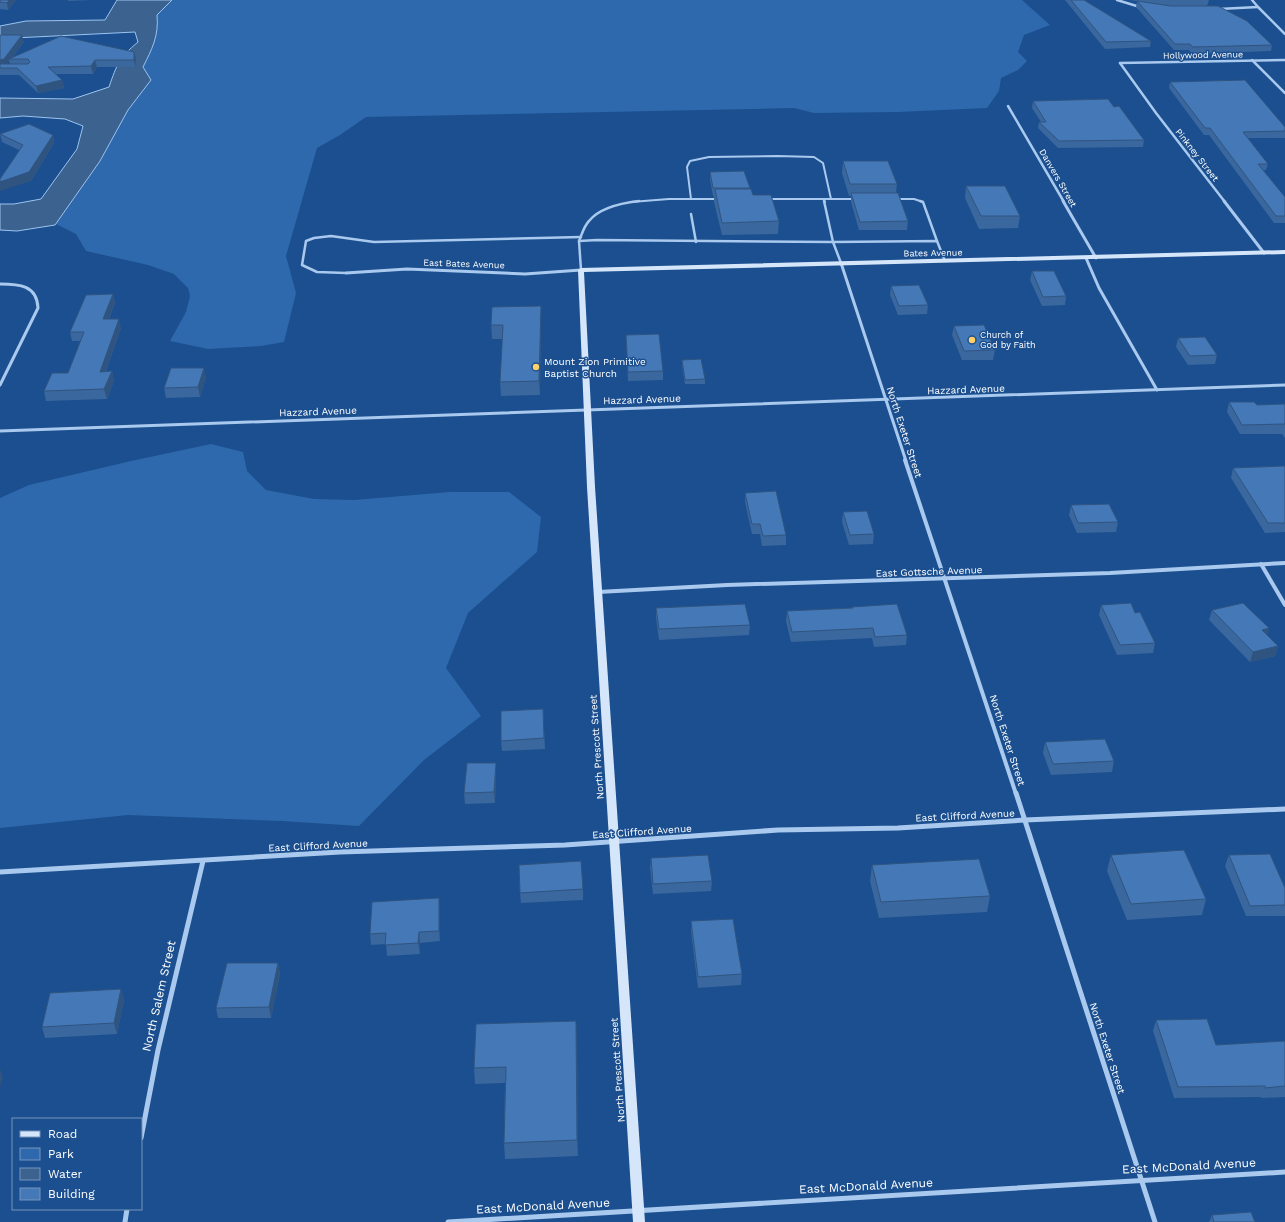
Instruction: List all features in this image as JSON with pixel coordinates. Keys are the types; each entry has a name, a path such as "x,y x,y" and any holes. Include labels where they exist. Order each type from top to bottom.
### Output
{"street":[{"path":"1117,0 1143,8"},
{"path":"1252,0 1285,34"},
{"path":"1213,9 1258,7"},
{"path":"1252,60 1285,93"},
{"name":"Hollywood Avenue","path":"1120,63 1285,60"},
{"name":"Pinkney Street","path":"1120,63 1156,113 1264,253"},
{"name":"Danvers Street","path":"1008,106 1096,258"},
{"name":"Bates Avenue","path":"581,270 841,263 945,262 1285,252"},
{"path":"1086,258 1100,288 1157,390"},
{"name":"North Exeter Street","path":"841,263 944,579 1025,820 1155,1222"},
{"name":"East Bates Avenue","path":"346,273 407,269 525,274 581,270"},
{"name":"North Prescott Street","path":"581,270 587,409 598,592 639,1216"},
{"path":"0,284 19,286 32,290 39,300 38,308 0,385"},
{"name":"Hazzard Avenue","path":"0,431 1285,385"},
{"path":"1285,563 1261,564 1285,605"},
{"name":"East Gottsche Avenue","path":"598,592 727,585 1110,573 1261,564"},
{"name":"East Clifford Avenue","path":"0,872 111,864 203,861 340,852 565,845 778,830 898,828 1025,820 1285,809"},
{"name":"North Salem Street","path":"142,1133 158,1050 203,861"},
{"name":"East McDonald Avenue","path":"448,1222 639,1216 1142,1180 1285,1172"},
{"path":"125,1222 127,1210"}],"lane":[{"path":"691,199 687,167 690,161 709,157 778,156 814,157 823,163 831,199"},
{"path":"891,199 914,198 923,202 945,262"},
{"path":"581,270 580,237 589,220 605,207 627,201 723,199"},
{"path":"763,199 853,199"},
{"path":"824,199 833,242 841,263"},
{"path":"691,214 696,242"},
{"path":"346,273 315,273 308,271 302,265 306,241 312,238 330,237 344,237 374,242 580,237"},
{"path":"579,241 937,241"}],"green space":[{"path":"172,0 1022,0 1050,25 1024,35 1018,52 1027,61 1018,70 1001,78 999,91 987,108 898,112 814,113 794,108 366,117 340,135 317,148 286,256 296,293 284,342 261,346 208,349 170,341 186,312 190,296 188,288 174,274 148,265 86,251 76,234 56,224 100,161 128,110 151,80 143,67 156,36 157,15"},
{"path":"211,444 243,452 247,471 266,490 314,499 354,500 450,492 509,492 541,517 537,552 468,613 446,668 481,716 424,760 359,826 282,821 128,815 0,828 0,498 29,485"}],"water":[{"path":"117,0 172,0 157,15 156,36 143,67 151,80 128,110 100,161 55,225 17,231 0,230 0,204 14,204 41,199 77,149 83,126 65,119 23,116 0,118 0,98 73,99 109,87 119,62 138,42 135,32 14,38 0,35 0,26 26,21 105,20"}],"building":[{"path":"0,0 9,0 7,3 0,2"},
{"path":"1071,0 1084,0 1151,41 1106,42"},
{"path":"1137,1 1171,6 1218,6 1247,21 1272,45 1193,47 1190,44 1175,44"},
{"path":"0,35 22,35 4,59 0,60"},
{"path":"61,36 134,52 134,60 95,60 91,66 48,67 62,80 36,86 17,68 0,68 0,64 28,64 30,62 28,59 9,59"},
{"path":"1245,80 1285,127 1285,131 1243,132 1268,164 1258,164 1285,197 1285,216 1276,216 1210,128 1205,128 1170,82"},
{"path":"1108,99 1114,107 1119,106 1144,140 1059,141 1039,122 1046,122 1033,101"},
{"path":"29,124 53,135 29,172 0,182 0,179 23,145 0,134"},
{"path":"843,161 888,161 897,184 850,184"},
{"path":"744,171 750,188 713,188 710,172"},
{"path":"966,186 1005,186 1020,216 981,216"},
{"path":"715,189 751,189 753,195 771,195 779,221 722,223"},
{"path":"851,193 898,193 908,221 860,222"},
{"path":"1032,271 1054,271 1066,296 1043,297"},
{"path":"919,285 928,305 899,306 891,286"},
{"path":"113,294 103,319 119,319 100,372 112,371 104,389 44,391 52,373 68,373 84,332 70,332 86,295"},
{"path":"541,306 539,381 500,382 503,325 491,325 492,307"},
{"path":"984,325 995,350 964,351 954,326"},
{"path":"659,334 663,371 628,372 626,335"},
{"path":"1205,337 1217,355 1190,356 1178,338"},
{"path":"701,359 705,379 685,380 682,360"},
{"path":"171,368 204,368 198,387 164,388"},
{"path":"1229,402 1254,402 1257,405 1285,404 1285,424 1242,425"},
{"path":"1285,466 1285,523 1268,523 1233,468"},
{"path":"776,491 786,535 763,536 760,524 752,524 745,493"},
{"path":"1109,504 1118,522 1078,523 1071,505"},
{"path":"867,511 874,534 850,535 843,512"},
{"path":"1131,603 1135,613 1140,612 1155,643 1120,645 1101,605"},
{"path":"1243,603 1269,628 1262,630 1278,646 1253,652 1212,610"},
{"path":"745,604 750,625 659,629 656,608"},
{"path":"897,604 907,635 875,637 873,628 792,632 787,611 853,608 852,607"},
{"path":"543,709 544,738 501,741 501,711"},
{"path":"1105,739 1114,761 1053,764 1045,742"},
{"path":"467,763 496,763 494,792 464,793"},
{"path":"1184,850 1206,899 1131,904 1111,855"},
{"path":"1270,854 1285,888 1285,905 1250,906 1229,855"},
{"path":"708,855 712,881 653,884 651,858"},
{"path":"979,859 990,896 881,902 872,865"},
{"path":"581,861 583,889 520,893 519,865"},
{"path":"439,898 439,931 419,932 418,943 385,945 386,933 370,934 372,902"},
{"path":"733,919 742,974 698,977 691,921"},
{"path":"227,963 278,963 269,1007 216,1008"},
{"path":"121,989 114,1023 42,1027 50,993"},
{"path":"1207,1019 1216,1045 1285,1041 1285,1086 1265,1088 1265,1086 1178,1087 1156,1020"},
{"path":"576,1021 577,1140 504,1143 506,1067 474,1068 476,1024"},
{"path":"1251,1212 1255,1222 1214,1222 1212,1215"}],"place":[{"name":"Church of God by Faith","path":"972,340"},
{"name":"Mount Zion Primitive Baptist Church","path":"536,367"}]}
